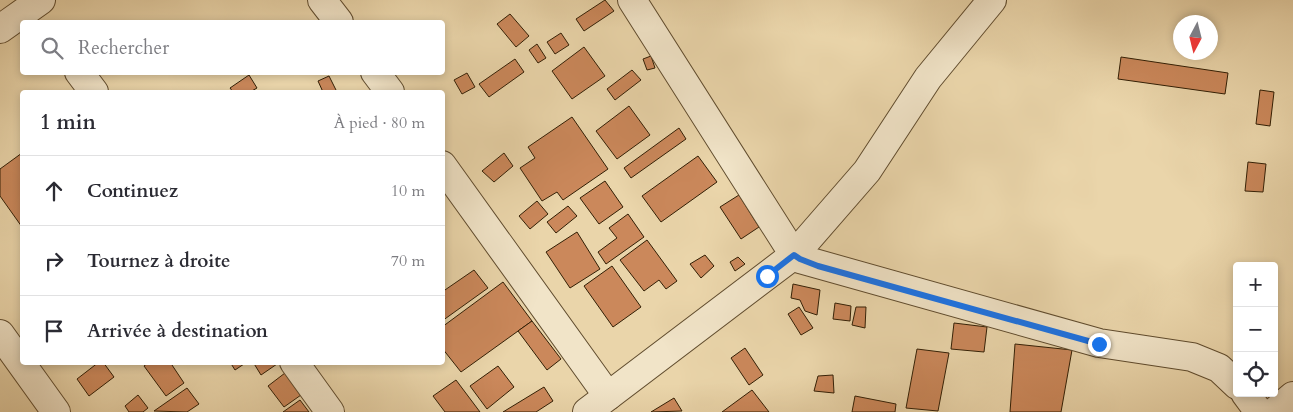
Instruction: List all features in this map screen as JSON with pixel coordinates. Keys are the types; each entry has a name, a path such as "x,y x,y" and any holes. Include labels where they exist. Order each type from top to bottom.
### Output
{"street":[{"path":"322,0 337,20"},
{"path":"632,0 794,255 812,264 1099,344 1201,359 1219,368 1233,381"},
{"path":"445,170 598,404 794,255 867,171 928,78 992,0"},
{"path":"0,29 38,10"},
{"path":"81,75 92,90"},
{"path":"377,75 388,90"},
{"path":"0,334 20,362"},
{"path":"22,365 56,412"},
{"path":"296,365 330,412"},
{"path":"1274,412 1293,396"},
{"path":"1248,397 1258,412"}],"building":[{"path":"605,0 614,11 584,31 576,19"},
{"path":"510,14 529,36 516,47 497,24"},
{"path":"561,33 569,45 555,54 547,42"},
{"path":"537,44 546,58 538,63 529,50"},
{"path":"584,47 605,76 572,99 552,71"},
{"path":"651,56 655,68 647,70 643,59"},
{"path":"1121,57 1228,73 1225,94 1118,79"},
{"path":"515,59 524,72 489,97 479,84"},
{"path":"632,70 641,80 615,100 607,89"},
{"path":"467,73 475,87 462,94 454,80"},
{"path":"249,75 257,88 254,90 232,90 230,88"},
{"path":"329,76 336,90 322,90 318,81"},
{"path":"1260,90 1274,92 1270,126 1256,124"},
{"path":"629,106 650,135 617,159 596,131"},
{"path":"572,117 608,169 563,200 557,192 542,201 520,168 535,158 528,147"},
{"path":"679,128 686,139 631,178 624,168"},
{"path":"504,153 513,166 494,182 482,171"},
{"path":"20,154 20,224 0,196 0,169"},
{"path":"698,156 717,182 661,222 642,196"},
{"path":"1248,162 1266,164 1263,192 1245,191"},
{"path":"605,181 623,207 599,224 580,198"},
{"path":"739,195 759,227 741,239 720,207"},
{"path":"537,201 548,214 530,229 519,216"},
{"path":"568,206 577,216 556,233 547,222"},
{"path":"628,214 644,237 606,264 598,252 617,238 609,228"},
{"path":"577,232 600,269 570,288 546,252"},
{"path":"647,240 677,281 666,289 659,280 644,291 620,260"},
{"path":"705,255 714,266 701,278 690,264"},
{"path":"738,257 745,264 735,271 730,262"},
{"path":"612,266 641,307 613,327 584,286"},
{"path":"474,270 488,288 445,319 445,290"},
{"path":"503,282 532,321 461,372 445,352 445,325"},
{"path":"793,284 820,290 817,315 805,311 800,300 791,298"},
{"path":"835,303 851,306 850,321 833,319"},
{"path":"799,307 813,328 801,335 788,314"},
{"path":"856,307 866,307 865,328 852,325"},
{"path":"532,321 561,359 547,370 518,331"},
{"path":"954,323 987,327 984,352 951,349"},
{"path":"1015,344 1072,350 1061,412 1010,412"},
{"path":"745,348 763,375 749,385 731,358"},
{"path":"917,349 949,353 938,411 906,408"},
{"path":"95,365 105,365 114,377 89,396 77,379"},
{"path":"172,365 184,383 166,396 144,366"},
{"path":"232,365 242,365 235,370"},
{"path":"255,365 276,365 261,375"},
{"path":"498,366 514,387 487,409 470,386"},
{"path":"285,373 301,395 284,407 268,386"},
{"path":"833,375 834,393 814,391 818,376"},
{"path":"456,380 480,412 445,412 433,396"},
{"path":"544,387 553,401 536,412 503,412"},
{"path":"187,388 199,404 187,412 154,411"},
{"path":"752,390 769,412 722,412"},
{"path":"138,395 148,408 143,412 129,412 125,406"},
{"path":"855,396 896,404 895,412 852,412"},
{"path":"674,398 682,411 651,412"},
{"path":"300,400 309,412 283,412"}],"route":[{"path":"767,276 794,255 806,263 1099,344"}]}
